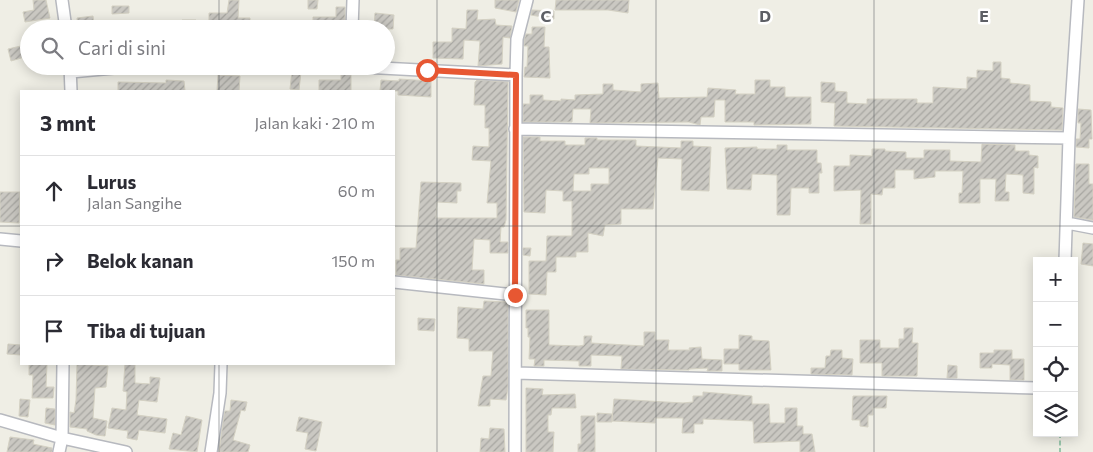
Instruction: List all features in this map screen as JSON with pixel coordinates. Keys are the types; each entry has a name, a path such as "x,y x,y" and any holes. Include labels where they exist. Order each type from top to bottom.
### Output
{"street":[{"path":"62,0 65,20"},
{"path":"352,20 353,0"},
{"path":"515,452 515,129 517,39 528,0"},
{"path":"1065,257 1069,138 1078,0"},
{"path":"395,68 516,75"},
{"path":"71,75 72,90"},
{"path":"515,129 1069,138"},
{"path":"1067,223 1093,228"},
{"path":"0,239 20,241"},
{"path":"395,282 515,295"},
{"path":"59,452 62,438 64,365"},
{"path":"211,452 220,394 221,365"},
{"path":"516,374 1033,388"},
{"path":"0,420 62,438 126,452"}],"path":[{"path":"1060,437 1060,452"}],"building":[{"path":"33,0 46,0 50,18 25,20 23,12 34,10"},
{"path":"229,0 239,0 238,18 250,18 250,20 209,20 209,13 227,13"},
{"path":"308,0 318,0 317,9 308,9"},
{"path":"495,0 519,0 516,12 495,8"},
{"path":"556,0 629,0 628,13 608,10 555,10"},
{"path":"112,6 129,6 129,13 112,14"},
{"path":"336,7 345,7 345,20 313,20 313,17 336,17"},
{"path":"467,10 478,10 477,20 495,19 496,25 512,26 510,38 503,37 502,64 478,66 480,41 464,40 463,59 433,58 433,42 452,42 452,28 466,29"},
{"path":"532,10 554,11 554,19 531,15"},
{"path":"375,13 394,15 394,20 375,20"},
{"path":"93,16 93,20 77,20 77,18"},
{"path":"532,27 545,27 544,47 549,47 550,78 524,77 525,67 527,67 528,46 524,46 524,40 526,34 532,34"},
{"path":"20,46 20,58 11,61 8,49"},
{"path":"993,62 1001,62 1001,78 1010,79 1010,83 1030,85 1030,101 1051,102 1051,107 1063,108 1062,130 834,126 835,103 821,102 821,82 835,83 835,91 847,92 847,103 867,104 867,99 917,99 917,103 933,103 933,87 967,89 967,77 977,78 977,70 993,71"},
{"path":"218,75 240,76 239,90 217,90"},
{"path":"292,75 301,75 299,90 290,89"},
{"path":"341,75 351,75 351,90 319,90 319,80 341,80"},
{"path":"399,79 431,81 431,97 398,95 398,91 395,90 380,90 381,80 399,81"},
{"path":"166,80 184,81 185,90 118,90 118,82 166,83"},
{"path":"477,80 508,82 506,220 504,227 501,227 500,242 508,242 508,253 490,253 490,240 474,239 472,270 484,270 484,284 396,275 396,260 400,260 400,248 416,248 421,182 461,183 461,191 457,191 457,203 437,202 436,218 497,218 497,203 487,203 491,161 472,160 473,146 489,147 489,128 485,128 485,105 474,105 475,82"},
{"path":"755,80 770,80 770,87 785,87 785,97 811,97 811,124 754,125 754,122 725,122 725,100 715,100 714,117 701,117 700,125 689,122 590,123 591,109 573,109 572,122 523,122 523,104 530,104 530,95 543,95 543,100 575,100 575,95 603,94 603,84 613,84 613,90 641,92 641,84 658,83 659,98 707,97 708,88 736,90 735,94 755,94"},
{"path":"1078,109 1091,110 1092,139 1089,139 1089,148 1076,147 1076,139 1080,139 1081,123 1078,123"},
{"path":"523,137 540,137 540,141 565,141 565,145 585,145 585,138 597,138 597,140 636,140 636,146 681,148 681,141 693,141 693,146 711,147 709,191 681,190 682,159 658,158 653,209 621,209 621,224 605,225 603,236 588,233 588,252 576,252 576,257 556,257 556,272 547,272 546,295 529,294 529,261 546,261 547,236 572,236 572,201 563,201 563,191 546,190 545,213 524,212","holes":["589,168 609,168 609,184 591,184 591,191 573,191 574,174 589,174"]},
{"path":"982,144 1015,145 1015,151 1029,151 1029,155 1038,156 1038,168 1034,167 1034,194 1023,193 1023,175 1006,174 1005,192 1009,192 1009,201 995,201 996,179 980,179 980,203 959,203 959,193 962,193 963,171 935,171 935,177 914,179 914,170 895,170 895,188 883,188 882,195 871,194 871,224 860,224 861,190 834,191 834,166 850,166 850,155 872,156 872,149 885,149 885,151 906,152 906,158 924,158 924,150 950,150 950,161 981,162"},
{"path":"777,145 787,145 787,150 817,150 817,163 821,163 822,173 819,173 819,193 809,193 809,188 791,188 790,215 777,215 777,175 752,174 751,190 727,189 725,148 757,147 757,149 777,149"},
{"path":"1076,164 1089,164 1089,184 1093,184 1093,220 1074,217"},
{"path":"0,192 20,192 19,223 0,222"},
{"path":"1083,243 1093,244 1093,266 1081,264"},
{"path":"523,248 531,248 530,256 523,255"},
{"path":"484,301 508,302 508,387 506,400 490,399 490,406 478,406 483,376 491,376 493,351 469,351 469,339 457,338 458,307 483,309"},
{"path":"526,310 549,310 549,345 584,345 584,336 592,336 591,343 644,346 644,332 655,332 655,340 669,340 668,350 690,350 689,348 701,347 702,359 722,360 722,371 707,371 708,368 689,370 621,369 622,356 591,355 591,366 579,366 579,361 544,360 544,366 534,366 535,359 529,359 530,337 528,337 528,328 526,328"},
{"path":"418,318 435,319 434,331 418,330"},
{"path":"904,328 913,328 912,343 918,343 917,376 882,376 882,363 860,363 860,340 880,340 880,348 899,348 899,339 904,339"},
{"path":"739,335 752,336 752,340 769,341 771,370 739,370 739,364 724,364 724,349 739,349"},
{"path":"8,344 20,345 20,355 7,354"},
{"path":"831,350 842,350 842,358 853,359 852,375 811,374 811,368 825,368 826,356 830,356"},
{"path":"994,350 1012,350 1012,359 1024,359 1024,380 1010,380 1010,365 992,364 992,368 980,368 980,353 994,353"},
{"path":"29,365 47,365 46,387 54,387 53,398 32,398 33,375 29,375"},
{"path":"77,365 108,366 106,387 95,388 93,418 107,421 105,436 96,435 87,431 87,429 70,427 70,412 74,413"},
{"path":"125,365 135,365 135,383 150,384 150,377 160,378 157,402 139,400 137,415 167,419 165,433 139,430 137,440 127,438 128,431 108,428 112,408 126,410 127,392 123,391"},
{"path":"948,365 957,366 957,378 947,378"},
{"path":"526,388 543,389 542,395 575,394 576,408 552,408 551,415 548,415 548,432 554,432 553,452 526,452"},
{"path":"703,392 752,396 752,404 769,404 770,423 785,423 785,408 797,408 797,426 803,426 803,434 812,434 815,452 800,452 800,441 754,443 753,421 703,419 703,424 694,424 694,433 682,433 683,418 655,418 655,423 612,421 614,399 683,403 693,402 693,396 703,396"},
{"path":"853,396 887,396 886,408 873,408 873,415 868,415 868,427 860,426 860,420 852,420"},
{"path":"20,399 30,400 28,417 19,416"},
{"path":"231,400 247,402 245,411 241,410 233,440 250,445 248,452 219,452 224,415 225,411 230,411"},
{"path":"46,408 55,409 55,425 45,423"},
{"path":"597,413 612,414 612,422 597,422"},
{"path":"186,416 202,420 197,452 169,449 173,433 181,435"},
{"path":"581,416 595,416 595,452 578,452 578,444 581,444"},
{"path":"299,417 322,422 316,451 305,449 308,433 296,431"},
{"path":"490,428 504,429 505,452 480,452 481,438 489,439"},
{"path":"10,437 34,440 33,444 52,448 52,452 7,452"}],"route":[{"path":"427,70 516,75 515,295"}]}
